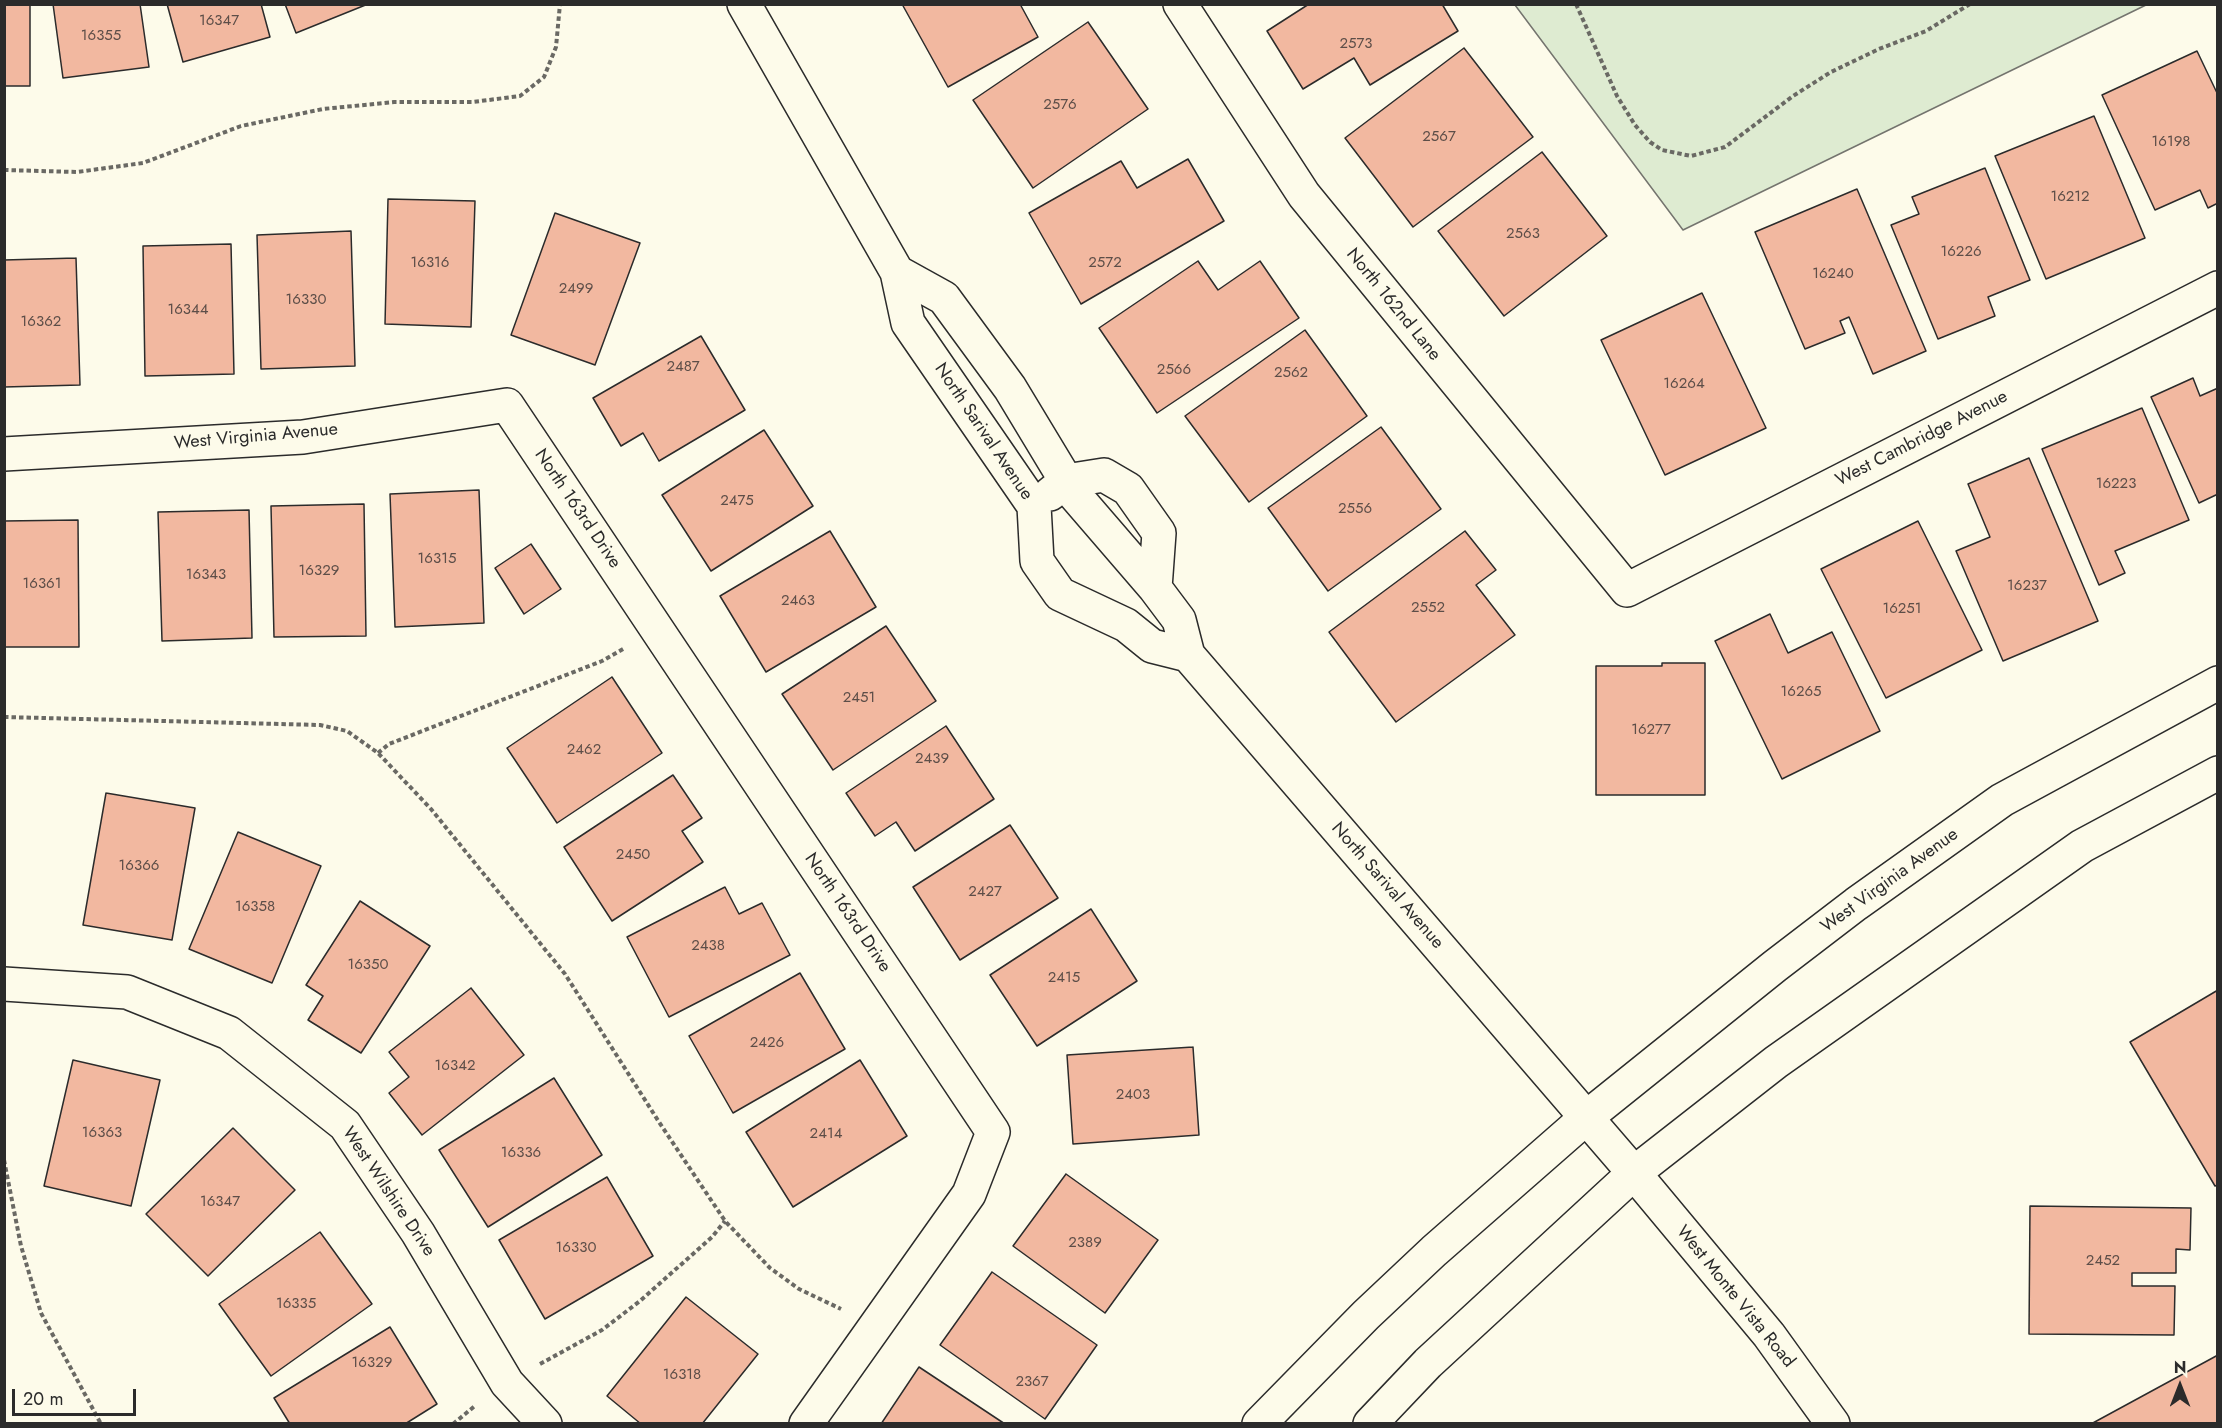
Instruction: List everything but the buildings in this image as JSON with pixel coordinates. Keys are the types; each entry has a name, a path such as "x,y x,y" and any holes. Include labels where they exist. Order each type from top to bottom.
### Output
{"street":[{"name":"North Sarival Avenue","path":"744,4 897,272 908,323 1034,506 1037,561 1060,594 1126,625 1152,646 1188,655"},
{"name":"North 162nd Lane","path":"1180,4 1304,195 1627,590"},
{"name":"North Sarival Avenue","path":"897,272 944,298 1010,388 1066,482 1155,588 1179,621 1188,655 1634,1173"},
{"name":"West Cambridge Avenue","path":"1627,590 2217,288"},
{"path":"973,415 1010,388"},
{"name":"West Virginia Avenue","path":"4,454 303,436 507,405"},
{"name":"North 163rd Drive","path":"507,405 993,1132 969,1194 806,1424"},
{"path":"1034,506 1066,482 1104,475 1128,489 1159,533 1155,588"},
{"name":"West Virginia Avenue","path":"1587,1117 1829,925 2002,800 2217,683"},
{"path":"1370,1424 1428,1363 1634,1173 1836,1017 2072,853 2217,773"},
{"name":"West Wilshire Drive","path":"4,984 127,992 229,1033 327,1110 345,1125 418,1233 507,1383 545,1424"},
{"path":"1259,1424 1366,1315 1587,1117"},
{"name":"West Monte Vista Road","path":"1634,1173 1769,1335 1833,1424"}],"path":[{"path":"4,170 77,172 143,163 241,126 323,109 394,102 473,102 520,96 544,77 556,47 560,4"},
{"path":"1576,4 1617,96 1635,125 1650,142 1662,150 1691,156 1725,147 1831,72 1879,49 1926,31 1970,4"},
{"path":"378,753 388,744 416,732 602,661 656,628"},
{"path":"4,717 320,725 347,731 378,753 431,809 565,974 725,1221 770,1268 799,1288 875,1327"},
{"path":"4,1160 21,1246 41,1313 101,1424"},
{"path":"507,1383 602,1330 682,1265 725,1221"}],"green space":[{"path":"1515,5 2146,5 1683,230"}]}
